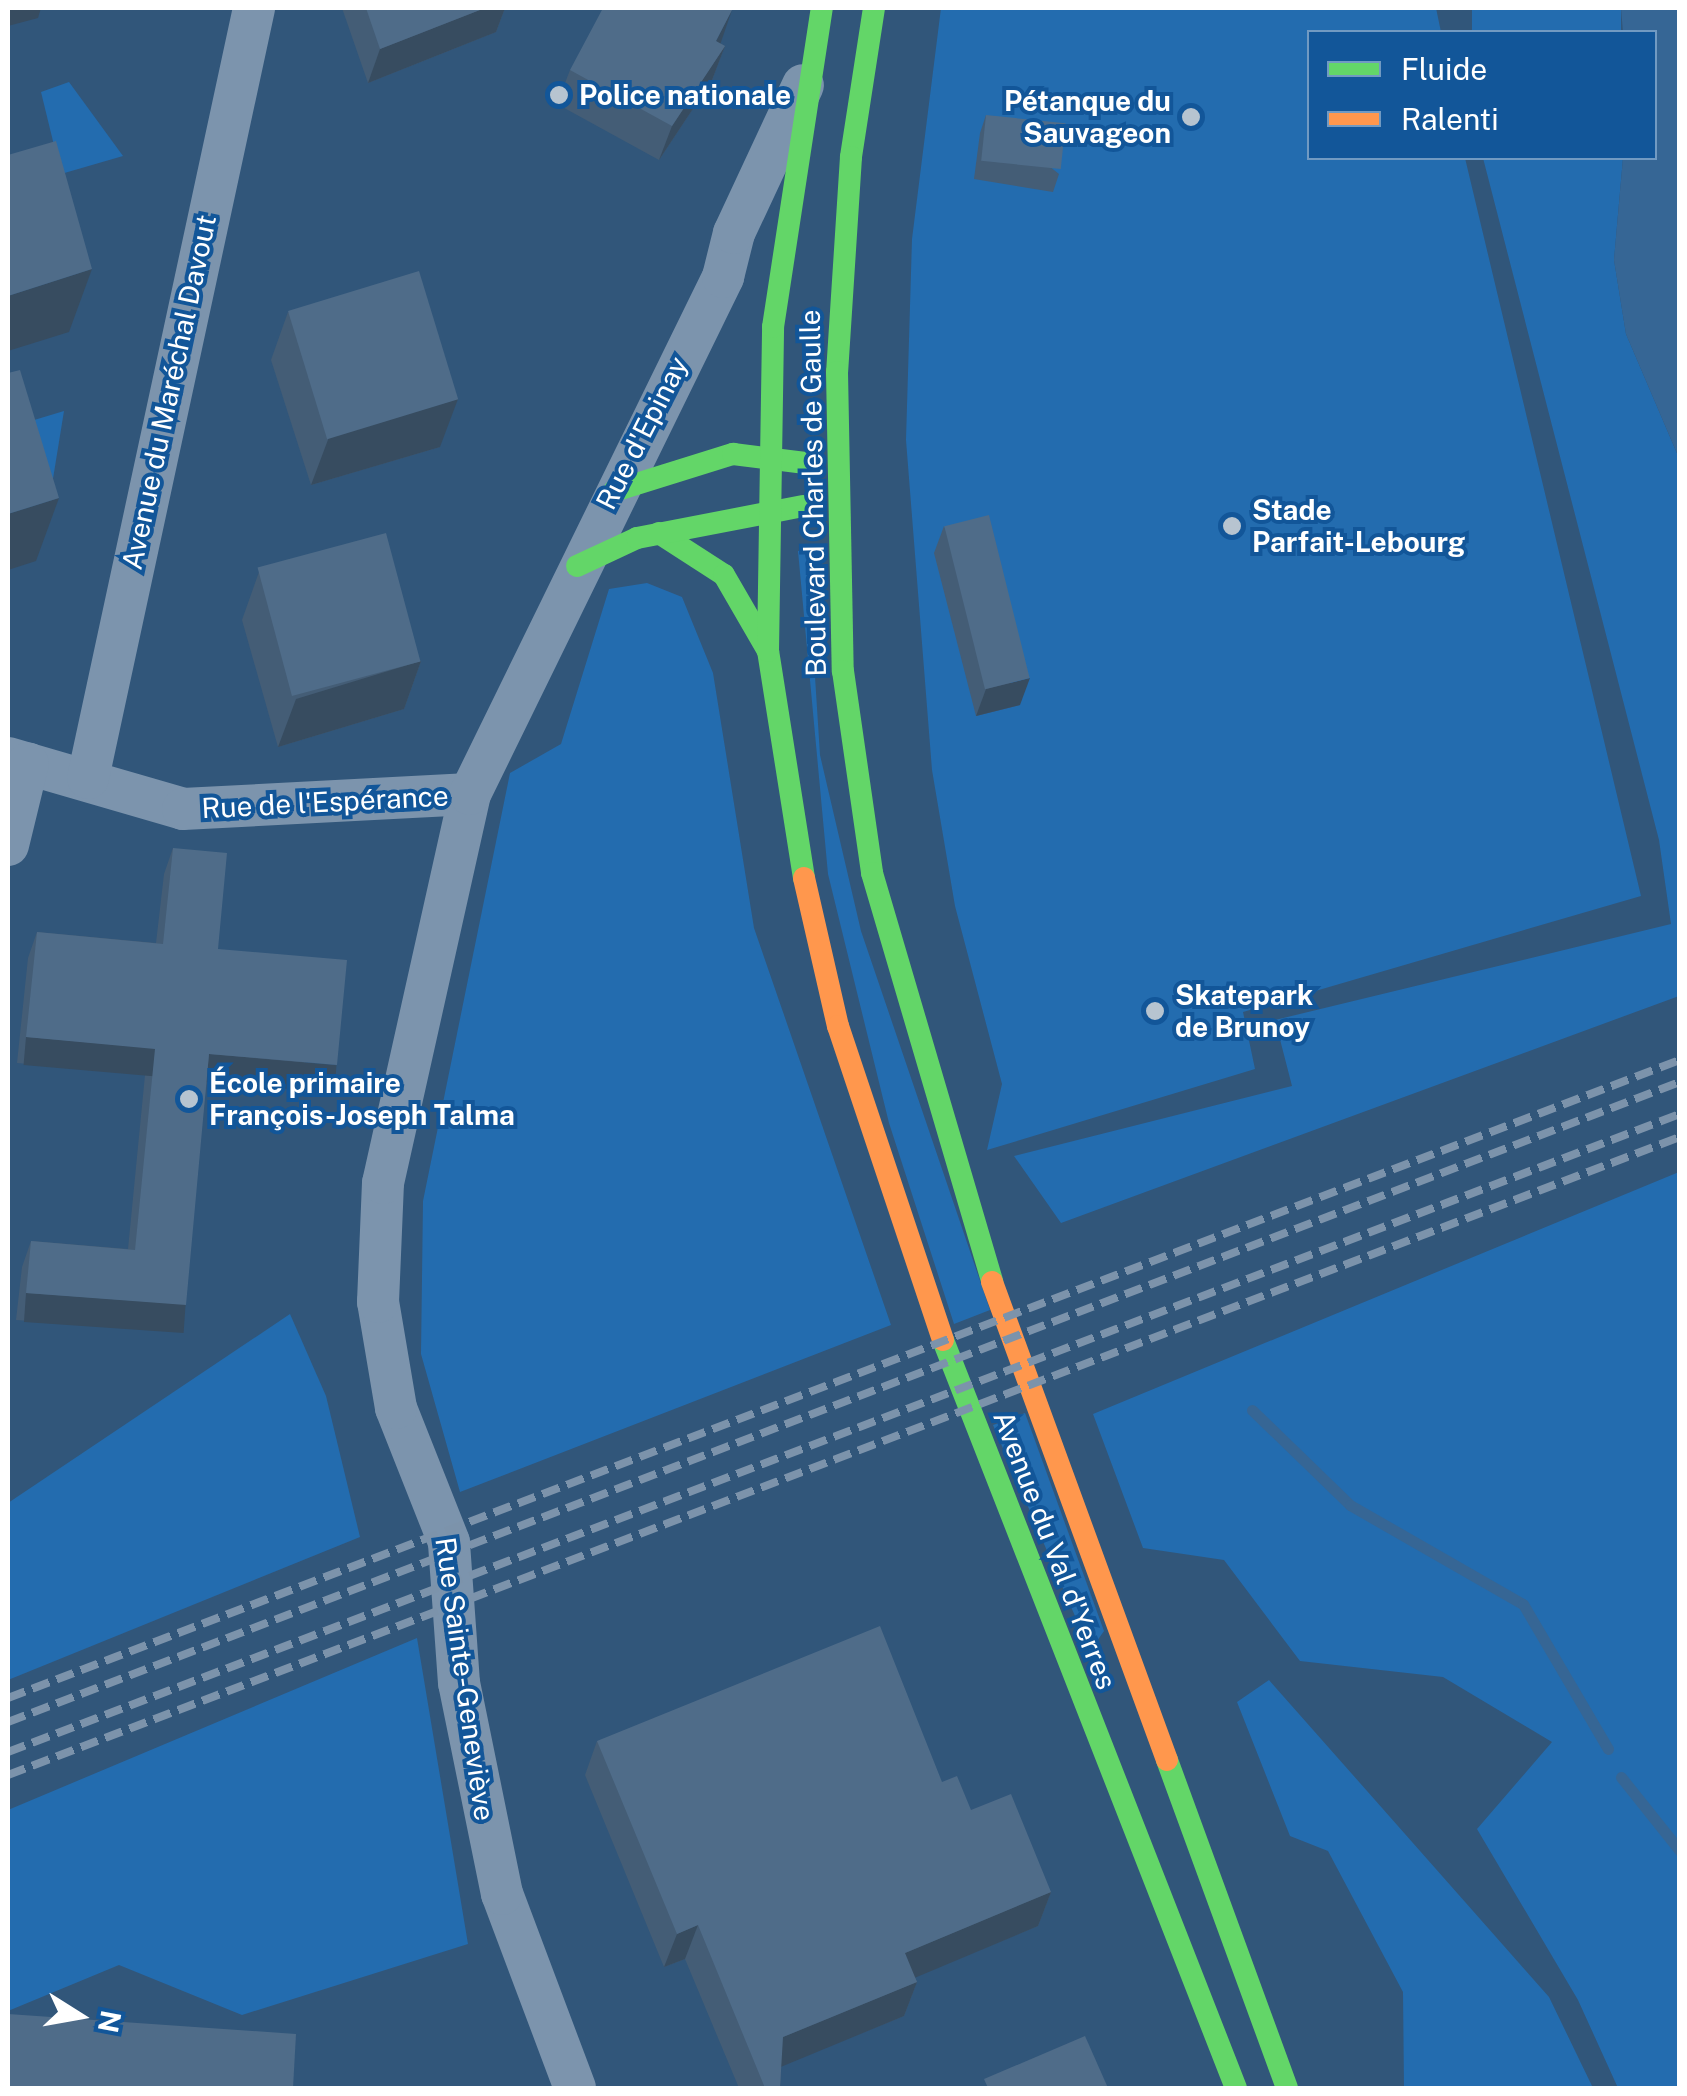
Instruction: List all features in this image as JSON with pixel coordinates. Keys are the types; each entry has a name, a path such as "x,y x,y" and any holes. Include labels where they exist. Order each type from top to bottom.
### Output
{"main road":[{"name":"Boulevard Charles de Gaulle","path":"822,8 773,327 768,651 790,820 838,1026"},
{"name":"Boulevard Charles de Gaulle","path":"874,8 843,256 838,481 853,774 927,1091"},
{"path":"614,491 694,463 771,452 838,481"},
{"path":"576,566 659,532 771,518 838,481"},
{"path":"659,532 724,575 768,651"},
{"name":"Avenue du Val d'Yerres","path":"838,1026 906,1247 1236,2088"},
{"name":"Avenue du Val d'Yerres","path":"927,1091 1286,2088"}],"street":[{"name":"Avenue du Maréchal Davout","path":"88,778 254,8"},
{"name":"Rue d'Epinay","path":"470,794 576,566 723,277 762,164 810,72"},
{"name":"Rue de l'Espérance","path":"18,760 183,809 470,794"},
{"path":"8,845 18,760"},
{"name":"Rue Sainte-Geneviève","path":"470,794 383,1183 378,1302 396,1408 449,1542 459,1683 502,1894 575,2088"}],"shaded area":[{"name":"Stade Parfait-Lebourg","path":"941,8 1436,8 1441,30 1307,30 1307,160 1465,160 1641,896 1243,1012 1255,1069 987,1150 1002,1084 955,906 932,770 906,440 912,239"},
{"path":"1472,8 1621,8 1621,30 1472,30"},
{"path":"1621,8 1679,8 1679,458 1626,334 1614,260 1623,160 1657,160 1657,30 1623,30"},
{"path":"69,82 123,156 61,174 41,92"},
{"path":"1484,160 1623,160 1614,260 1626,334 1679,458 1679,996 1061,1223 1014,1156 1292,1086 1275,1020 1671,924 1659,840"},
{"path":"64,411 51,491 11,427"},
{"path":"798,551 807,551 820,755 861,931 990,1310 954,1324 889,1123 828,874"},
{"path":"647,583 682,597 713,673 754,928 891,1325 460,1492 421,1354 423,1201 510,773 561,744 609,589"},
{"path":"1679,1172 1679,2088 1618,2088 1578,2000 1477,1829 1552,1742 1443,1677 1300,1661 1224,1560 1143,1548 1093,1414"},
{"path":"290,1314 326,1396 360,1537 8,1680 8,1503"},
{"path":"1025,1413 1104,1631 1090,1651 993,1425"},
{"path":"417,1638 468,1944 242,2015 119,1965 8,2011 8,1810"},
{"path":"1269,1680 1549,1997 1593,2088 1404,2088 1403,1992 1328,1851 1290,1836 1237,1702"}],"building":[{"path":"366,8 485,8 380,49"},
{"path":"603,8 732,10 716,41 725,46 672,126 570,70"},
{"path":"986,115 1066,123 1061,169 981,161"},
{"path":"56,141 92,269 8,296 8,155"},
{"path":"419,271 458,399 327,439 288,311"},
{"path":"20,370 59,498 8,514 8,373"},
{"path":"989,515 1030,678 985,689 944,526"},
{"path":"386,533 420,661 292,696 258,567"},
{"path":"173,848 227,853 218,949 347,960 337,1065 209,1054 186,1305 26,1293 31,1241 135,1250 155,1049 26,1037 37,932 163,944"},
{"path":"880,1626 942,1782 957,1776 971,1810 1011,1794 1051,1892 905,1953 917,1982 783,2037 780,2088 765,2088 698,1925 677,1934 597,1741"},
{"path":"8,2014 296,2034 293,2088 8,2088"},
{"path":"1085,2036 1108,2088 988,2088 984,2079"}],"waterway":[{"path":"1252,1410 1350,1505 1523,1604 1608,1749"},
{"path":"1621,1777 1680,1851"}],"railway":[{"path":"8,1698 1680,1060"},
{"path":"8,1722 1680,1082"},
{"path":"8,1752 1680,1114"},
{"path":"8,1775 1680,1137"}],"traffic: fast":[{"path":"804,878 768,651 773,327 822,8"},
{"path":"874,8 851,157 837,372 843,671 872,873 992,1282"},
{"path":"614,491 733,454 805,463"},
{"path":"577,566 637,538 803,506"},
{"path":"659,533 724,575 768,651"},
{"path":"943,1340 1236,2088"},
{"path":"1167,1760 1287,2088"}],"traffic: slow":[{"path":"804,878 838,1026 943,1340"},
{"path":"992,1282 1167,1760"}],"place":[{"name":"Police nationale","path":"559,95"},
{"name":"Pétanque du Sauvageon","path":"1191,117"},
{"name":"Stade Parfait-Lebourg","path":"1232,526"},
{"name":"Skatepark de Brunoy","path":"1155,1011"},
{"name":"École primaire François-Joseph Talma","path":"189,1099"}]}
